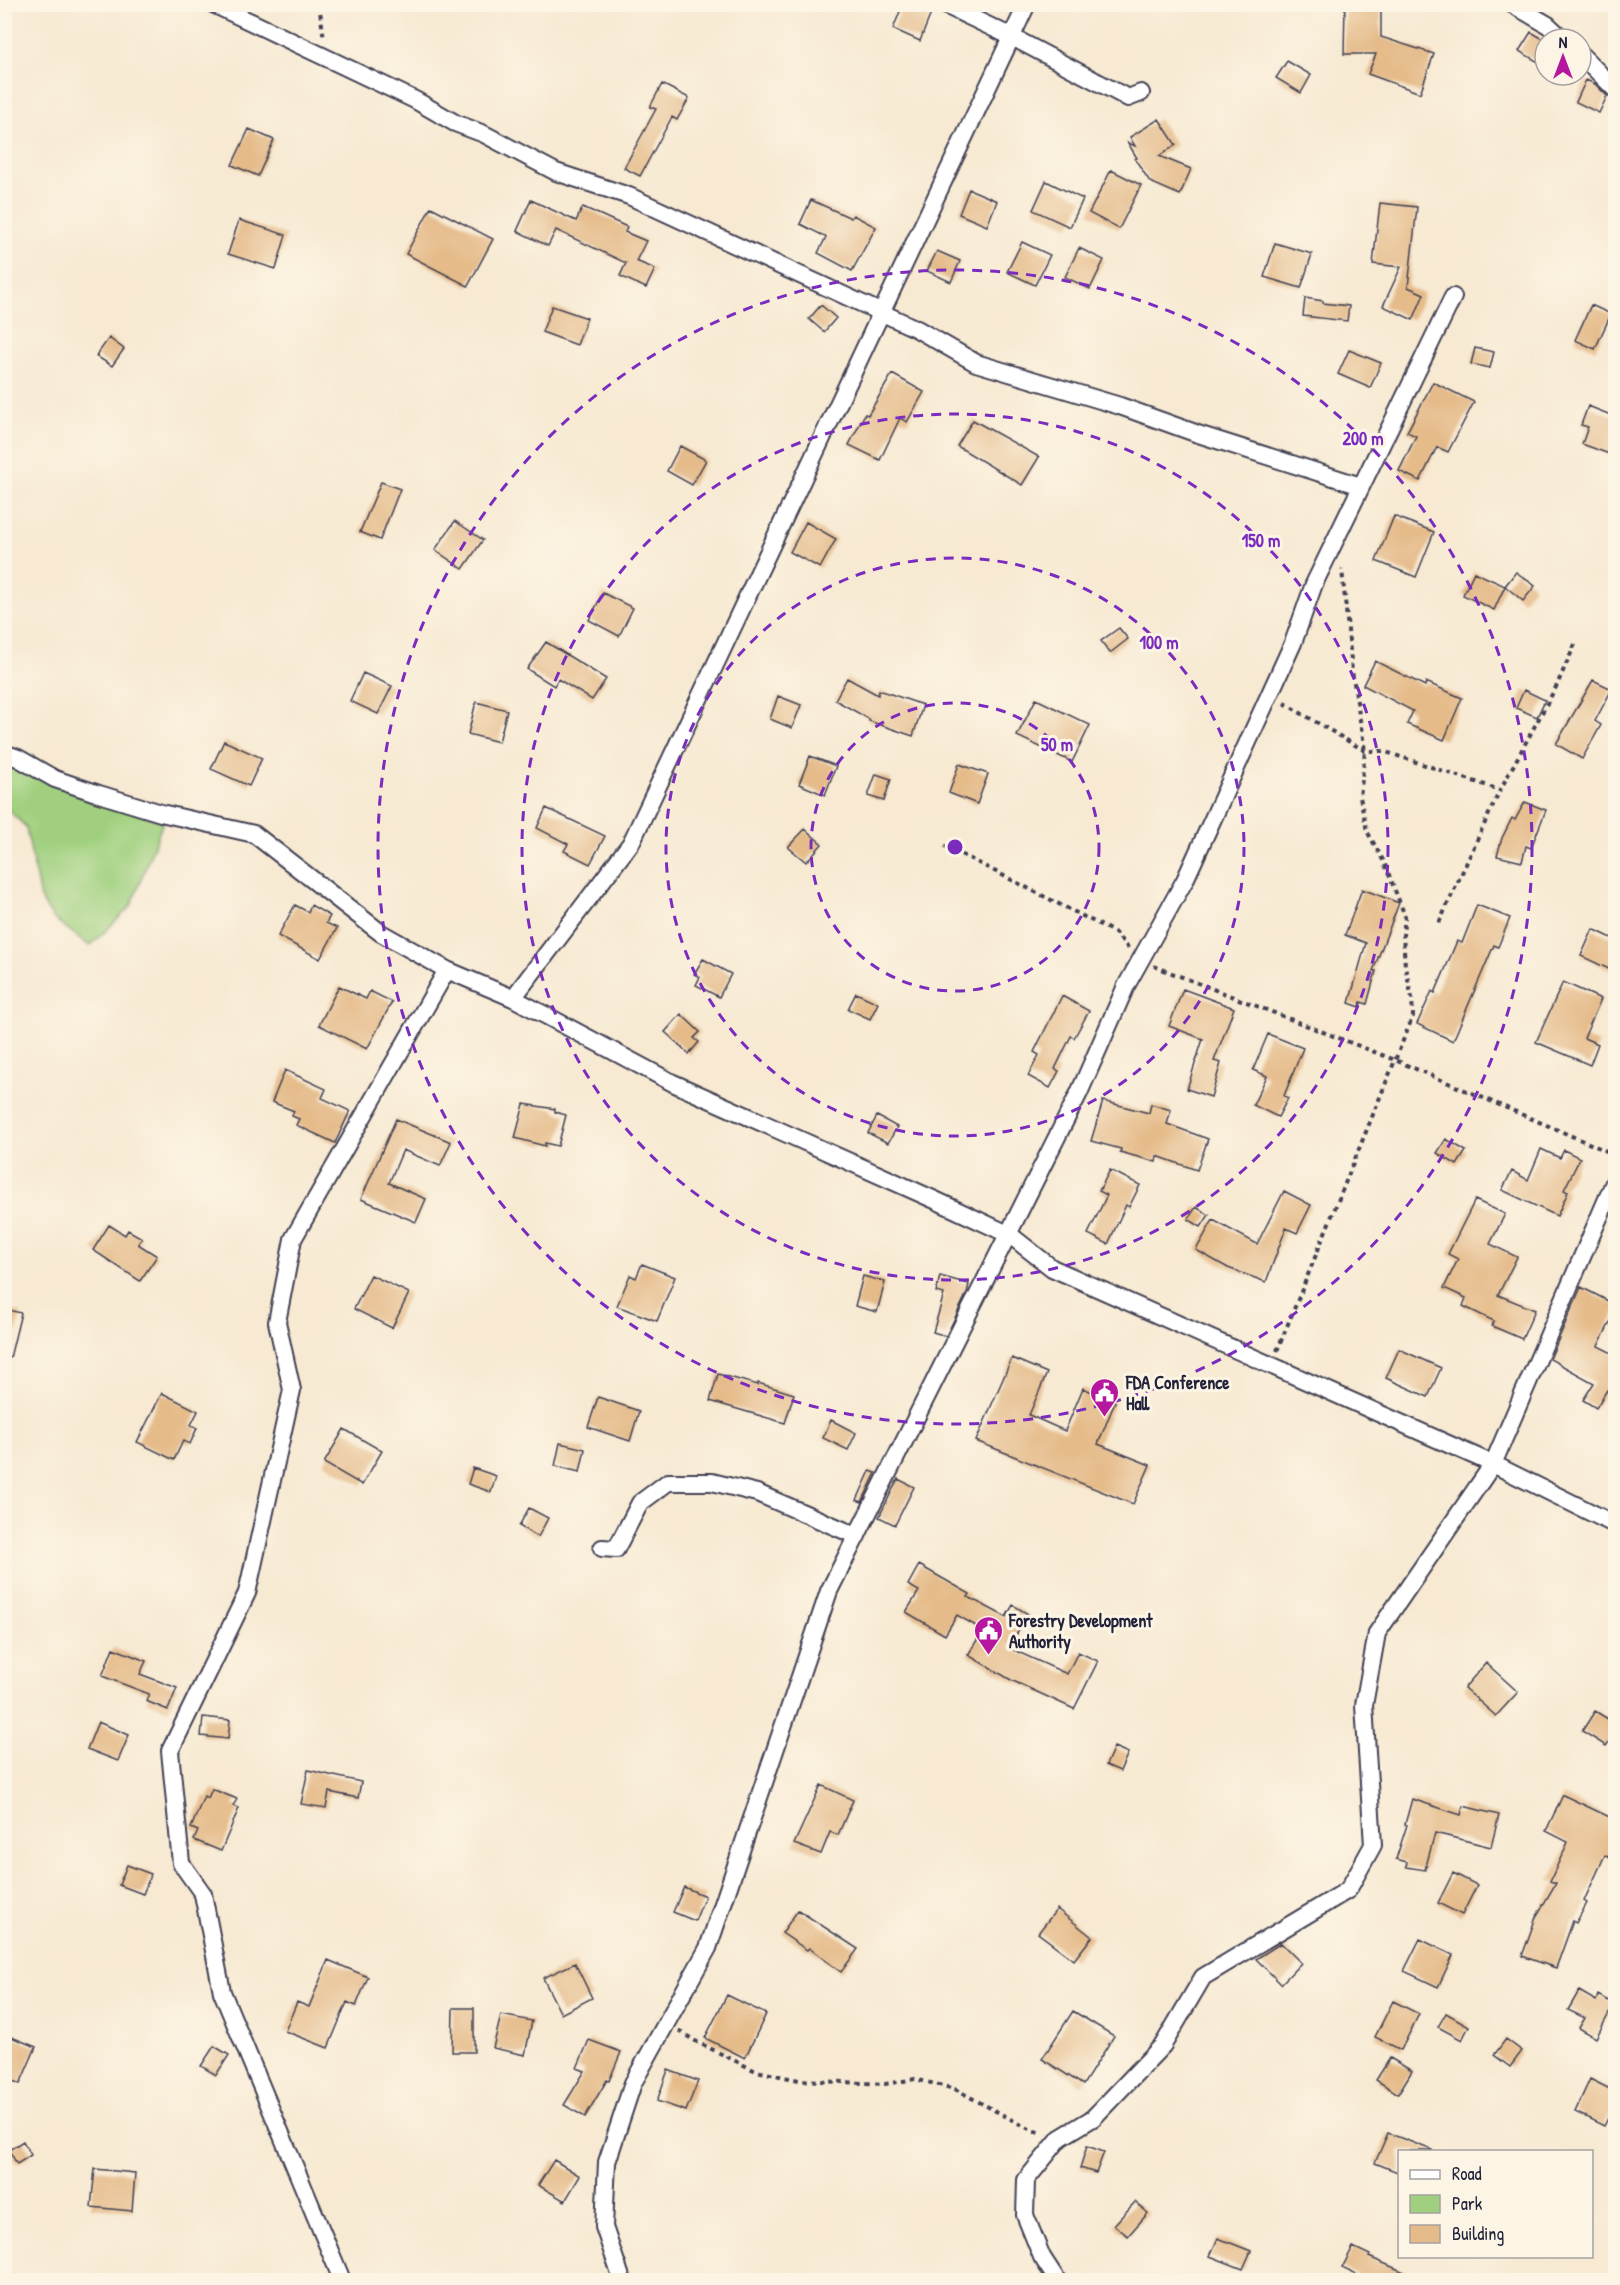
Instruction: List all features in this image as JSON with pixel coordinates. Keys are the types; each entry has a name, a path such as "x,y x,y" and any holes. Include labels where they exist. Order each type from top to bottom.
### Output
{"street":[{"path":"213,4 415,100 455,123 484,134 556,172 629,196 917,329 976,363 1120,406 1361,486"},
{"path":"942,4 1012,37 1128,98 1141,93"},
{"path":"513,998 632,843 1027,4"},
{"path":"1512,4 1550,27"},
{"path":"1593,67 1616,90"},
{"path":"622,2280 604,2227 607,2162 633,2083 708,1948 829,1591 1010,1235 1079,1093 1126,986 1185,880 1293,643 1314,584 1453,297"},
{"path":"4,753 18,758 55,779 99,794 161,813 254,834 381,933 447,970 513,998 673,1083 1010,1235 1052,1268 1493,1464 1616,1525"},
{"path":"342,2280 222,1992 203,1894 181,1863 170,1751 247,1593 292,1390 277,1322 293,1239 447,970"},
{"path":"1058,2280 1042,2257 1025,2215 1026,2180 1060,2138 1093,2118 1163,2045 1203,1977 1348,1890 1373,1845 1364,1705 1377,1633 1493,1464 1616,1178"},
{"path":"602,1548 616,1549 640,1503 668,1482 712,1482 757,1493 857,1536"}],"path":[{"path":"321,4 326,48 324,58"},
{"path":"1272,1364 1413,1016 1412,998 1405,966 1403,935 1405,916 1384,862 1367,831 1360,797 1365,751 1352,671 1341,567"},
{"path":"1439,923 1500,790 1556,687 1576,642"},
{"path":"1270,695 1365,751 1383,751 1500,790"},
{"path":"945,846 1114,932 1140,961 1395,1060 1616,1155"},
{"path":"665,2023 697,2042 756,2070 799,2080 885,2084 915,2079 955,2089 1031,2130 1060,2138"}],"green space":[{"path":"5,757 52,783 163,822 131,906 90,946 53,918 40,898 26,827 5,807"}],"building":[{"path":"903,4 916,4 932,11 920,41 893,29"},
{"path":"1345,4 1381,4 1381,37 1434,54 1420,93 1368,74 1376,54 1344,54"},
{"path":"1531,32 1533,33 1533,59 1519,51"},
{"path":"1287,61 1311,75 1301,93 1276,78"},
{"path":"1593,83 1607,96 1599,113 1576,102 1583,87 1593,87"},
{"path":"662,84 689,98 677,120 672,117 640,176 624,168 656,109 650,107"},
{"path":"1159,119 1176,145 1159,156 1191,169 1180,195 1150,182 1128,143 1135,146 1130,137"},
{"path":"249,129 274,140 258,176 232,165"},
{"path":"1111,170 1141,185 1119,229 1089,213"},
{"path":"1046,181 1083,199 1070,227 1033,210"},
{"path":"969,189 997,201 987,226 959,214"},
{"path":"531,200 576,221 583,207 627,227 625,232 646,241 636,261 655,269 646,288 620,276 626,263 556,230 548,246 517,231"},
{"path":"811,200 851,218 853,215 876,227 852,271 818,253 826,237 800,224"},
{"path":"1380,203 1417,207 1408,287 1424,294 1413,320 1383,306 1401,267 1373,264"},
{"path":"431,207 493,239 468,286 406,254"},
{"path":"239,220 286,235 276,269 228,254"},
{"path":"1022,242 1050,255 1035,285 1007,272"},
{"path":"1275,243 1312,254 1301,288 1264,277"},
{"path":"1079,248 1104,260 1090,289 1065,277"},
{"path":"937,251 960,261 951,282 927,271"},
{"path":"1305,298 1349,306 1347,321 1303,316"},
{"path":"821,305 836,318 824,332 809,319"},
{"path":"1591,305 1611,314 1595,349 1575,340"},
{"path":"552,306 587,318 577,345 542,332"},
{"path":"109,338 124,349 112,366 96,356"},
{"path":"1475,348 1494,352 1490,368 1471,364"},
{"path":"1349,350 1381,363 1370,388 1338,374"},
{"path":"892,374 924,392 907,422 900,418 880,460 849,445 865,414 868,415"},
{"path":"1433,382 1474,402 1448,452 1437,447 1420,481 1399,471 1416,436 1407,432"},
{"path":"1588,406 1616,417 1616,445 1612,455 1582,444 1588,427 1581,425"},
{"path":"973,420 1039,457 1022,485 957,446"},
{"path":"680,446 706,460 692,485 667,471"},
{"path":"381,482 400,489 380,540 360,532"},
{"path":"1394,516 1434,532 1416,577 1376,561"},
{"path":"455,521 483,540 463,569 435,550"},
{"path":"806,522 836,539 820,568 790,552"},
{"path":"1474,572 1505,586 1494,610 1463,595"},
{"path":"1516,572 1535,586 1523,601 1505,586"},
{"path":"603,593 633,608 619,636 589,620"},
{"path":"1119,628 1128,639 1110,653 1101,641"},
{"path":"546,642 606,679 592,700 558,679 554,686 527,669"},
{"path":"1375,661 1425,686 1426,682 1462,698 1444,740 1407,724 1413,711 1363,685"},
{"path":"363,673 392,686 378,714 350,701"},
{"path":"847,678 878,695 879,690 923,705 913,736 869,721 835,700"},
{"path":"1593,680 1612,689 1595,721 1601,725 1582,759 1556,744"},
{"path":"1524,690 1545,700 1537,717 1516,708"},
{"path":"778,696 801,705 792,728 770,719"},
{"path":"1036,699 1090,725 1072,762 1017,736"},
{"path":"476,702 507,710 499,742 468,734"},
{"path":"224,741 262,758 249,786 211,769"},
{"path":"810,756 836,766 825,795 799,784"},
{"path":"959,764 988,774 977,804 949,793"},
{"path":"876,774 891,779 884,801 868,796"},
{"path":"1525,802 1546,810 1531,848 1526,846 1522,862 1497,856 1502,838 1512,818 1515,820"},
{"path":"546,808 605,836 590,864 564,851 568,844 537,828"},
{"path":"805,829 822,844 806,862 788,847"},
{"path":"1362,889 1399,903 1373,971 1376,971 1367,1004 1361,1002 1360,1007 1349,1003 1366,943 1345,935"},
{"path":"295,905 308,912 311,905 330,916 326,923 337,928 320,959 278,936"},
{"path":"1477,905 1510,918 1498,947 1494,945 1453,1041 1417,1024 1432,991 1435,993 1457,941 1462,943"},
{"path":"1593,929 1616,940 1616,961 1611,970 1581,956"},
{"path":"703,959 731,974 719,997 696,985 700,977 694,974"},
{"path":"1563,982 1601,999 1584,1038 1598,1044 1590,1065 1536,1042"},
{"path":"339,986 366,999 370,991 392,1002 367,1049 319,1025"},
{"path":"1183,989 1234,1008 1214,1061 1221,1063 1211,1097 1187,1089 1203,1039 1169,1026"},
{"path":"856,993 878,1003 870,1019 848,1009"},
{"path":"1062,996 1089,1011 1074,1038 1071,1036 1055,1069 1059,1071 1050,1088 1028,1076 1039,1055 1034,1052"},
{"path":"681,1014 700,1032 694,1038 699,1042 689,1054 665,1032"},
{"path":"1268,1034 1303,1048 1284,1096 1288,1098 1278,1117 1253,1105 1267,1076 1253,1070"},
{"path":"285,1070 326,1089 322,1098 350,1111 335,1143 296,1125 299,1119 292,1116 294,1111 272,1102"},
{"path":"1103,1101 1149,1113 1151,1104 1171,1110 1167,1124 1208,1139 1197,1170 1157,1156 1156,1162 1091,1141"},
{"path":"524,1104 555,1109 555,1112 566,1115 558,1146 545,1143 545,1146 515,1138"},
{"path":"877,1116 897,1127 888,1143 868,1133"},
{"path":"396,1119 451,1142 440,1166 403,1150 389,1183 426,1199 416,1222 361,1199"},
{"path":"1446,1139 1466,1151 1457,1165 1437,1153"},
{"path":"1541,1149 1560,1158 1564,1150 1580,1158 1564,1190 1568,1192 1557,1216 1502,1190 1512,1171 1528,1180"},
{"path":"1110,1170 1140,1185 1129,1207 1126,1205 1108,1244 1088,1234 1107,1195 1099,1191"},
{"path":"1284,1191 1311,1205 1297,1233 1286,1228 1266,1282 1228,1268 1196,1250 1213,1220 1257,1244"},
{"path":"1475,1200 1505,1214 1490,1244 1517,1257 1498,1295 1535,1310 1522,1339 1492,1326 1494,1321 1463,1306 1466,1298 1444,1288 1458,1259 1448,1254"},
{"path":"1196,1207 1209,1215 1201,1227 1188,1219"},
{"path":"109,1225 125,1235 128,1230 142,1238 138,1244 157,1256 140,1281 93,1250"},
{"path":"642,1264 675,1277 657,1321 617,1306 630,1275 636,1278"},
{"path":"371,1275 409,1293 392,1328 354,1309"},
{"path":"863,1276 885,1282 877,1312 855,1306"},
{"path":"940,1276 969,1284 967,1293 946,1336 933,1332 944,1294 936,1292"},
{"path":"1581,1287 1616,1305 1616,1311 1598,1346 1616,1355 1616,1395 1607,1390 1596,1408 1583,1400 1594,1383 1550,1359"},
{"path":"4,1309 21,1313 10,1358 4,1357"},
{"path":"1399,1349 1441,1368 1428,1397 1386,1378"},
{"path":"1012,1358 1047,1373 1029,1415 1065,1431 1083,1388 1115,1402 1098,1444 1150,1465 1133,1504 976,1441"},
{"path":"718,1374 794,1394 785,1423 710,1401"},
{"path":"162,1393 198,1411 191,1425 197,1428 190,1444 183,1441 174,1460 137,1442"},
{"path":"598,1397 639,1411 630,1441 588,1427"},
{"path":"831,1420 856,1433 848,1450 823,1438"},
{"path":"344,1429 382,1451 362,1485 324,1463"},
{"path":"560,1443 585,1449 580,1472 555,1466"},
{"path":"473,1468 496,1476 491,1492 468,1484"},
{"path":"870,1471 876,1473 862,1502 857,1500"},
{"path":"898,1479 914,1487 895,1525 879,1517"},
{"path":"529,1508 548,1518 538,1537 519,1526"},
{"path":"919,1565 970,1594 968,1597 1006,1617 1013,1605 1028,1614 1009,1648 1067,1674 1078,1652 1098,1661 1074,1709 1011,1680 968,1655 983,1630 957,1615 945,1635 906,1612 919,1591 908,1585"},
{"path":"113,1648 146,1661 140,1674 177,1688 168,1710 146,1701 149,1694 102,1676"},
{"path":"1486,1663 1518,1692 1496,1716 1464,1688"},
{"path":"1595,1711 1616,1724 1616,1731 1606,1746 1582,1731"},
{"path":"203,1717 230,1720 228,1739 201,1736"},
{"path":"98,1722 129,1735 118,1761 87,1749"},
{"path":"1114,1747 1128,1753 1120,1771 1106,1765"},
{"path":"308,1770 361,1782 358,1798 329,1792 326,1808 301,1804"},
{"path":"821,1785 853,1800 838,1835 830,1832 821,1854 794,1844"},
{"path":"212,1789 237,1799 233,1806 239,1808 221,1851 194,1840 198,1831 191,1828 204,1796 208,1798"},
{"path":"1563,1795 1616,1820 1616,1861 1605,1855 1584,1901 1587,1903 1576,1923 1573,1921 1556,1968 1522,1956 1536,1917 1556,1883 1550,1881 1568,1842 1546,1831"},
{"path":"1412,1799 1461,1815 1463,1806 1499,1815 1491,1847 1435,1833 1425,1870 1406,1867 1407,1862 1396,1859 1407,1825 1405,1824"},
{"path":"127,1865 151,1874 143,1894 119,1885"},
{"path":"1453,1873 1477,1885 1462,1915 1438,1903"},
{"path":"684,1887 705,1896 695,1921 673,1912"},
{"path":"1057,1909 1092,1937 1074,1960 1038,1933"},
{"path":"798,1910 858,1949 841,1972 809,1948 807,1950 782,1933"},
{"path":"1420,1939 1453,1955 1438,1987 1404,1971"},
{"path":"1281,1943 1301,1963 1281,1984 1256,1959"},
{"path":"328,1960 368,1977 356,2006 347,2002 328,2048 285,2031 297,2002 309,2007"},
{"path":"575,1963 592,1998 561,2014 543,1978"},
{"path":"1579,1991 1596,2001 1598,1995 1614,2004 1596,2038 1579,2028 1585,2018 1568,2010"},
{"path":"727,1995 766,2014 745,2058 705,2038"},
{"path":"1393,2001 1419,2014 1401,2050 1375,2037"},
{"path":"453,2008 474,2008 474,2052 452,2052"},
{"path":"1073,2011 1114,2036 1083,2085 1042,2059"},
{"path":"1446,2013 1469,2026 1462,2040 1438,2027"},
{"path":"501,2015 532,2021 525,2055 493,2048"},
{"path":"4,2034 36,2047 20,2084 4,2077"},
{"path":"1506,2039 1522,2051 1510,2067 1494,2055"},
{"path":"589,2040 621,2052 609,2081 607,2080 585,2117 564,2105 585,2071 577,2068"},
{"path":"214,2046 229,2055 216,2075 201,2066"},
{"path":"1390,2058 1412,2071 1398,2094 1376,2080"},
{"path":"668,2070 698,2081 686,2111 657,2101"},
{"path":"1590,2079 1616,2092 1616,2102 1604,2126 1575,2112"},
{"path":"1388,2133 1432,2150 1398,2150 1398,2172 1375,2163"},
{"path":"23,2141 31,2155 17,2164 9,2150"},
{"path":"1087,2146 1104,2152 1096,2173 1080,2168"},
{"path":"554,2160 580,2176 565,2201 538,2185"},
{"path":"95,2169 135,2173 132,2211 91,2207"},
{"path":"1135,2202 1148,2213 1128,2236 1114,2225"},
{"path":"1218,2238 1251,2251 1243,2269 1210,2256"},
{"path":"1353,2247 1370,2255 1369,2257 1423,2280 1367,2280 1342,2268"}],"place":[{"name":"FDA Conference Hall","path":"1105,1418"},
{"name":"Forestry Development Authority","path":"988,1656"}]}
